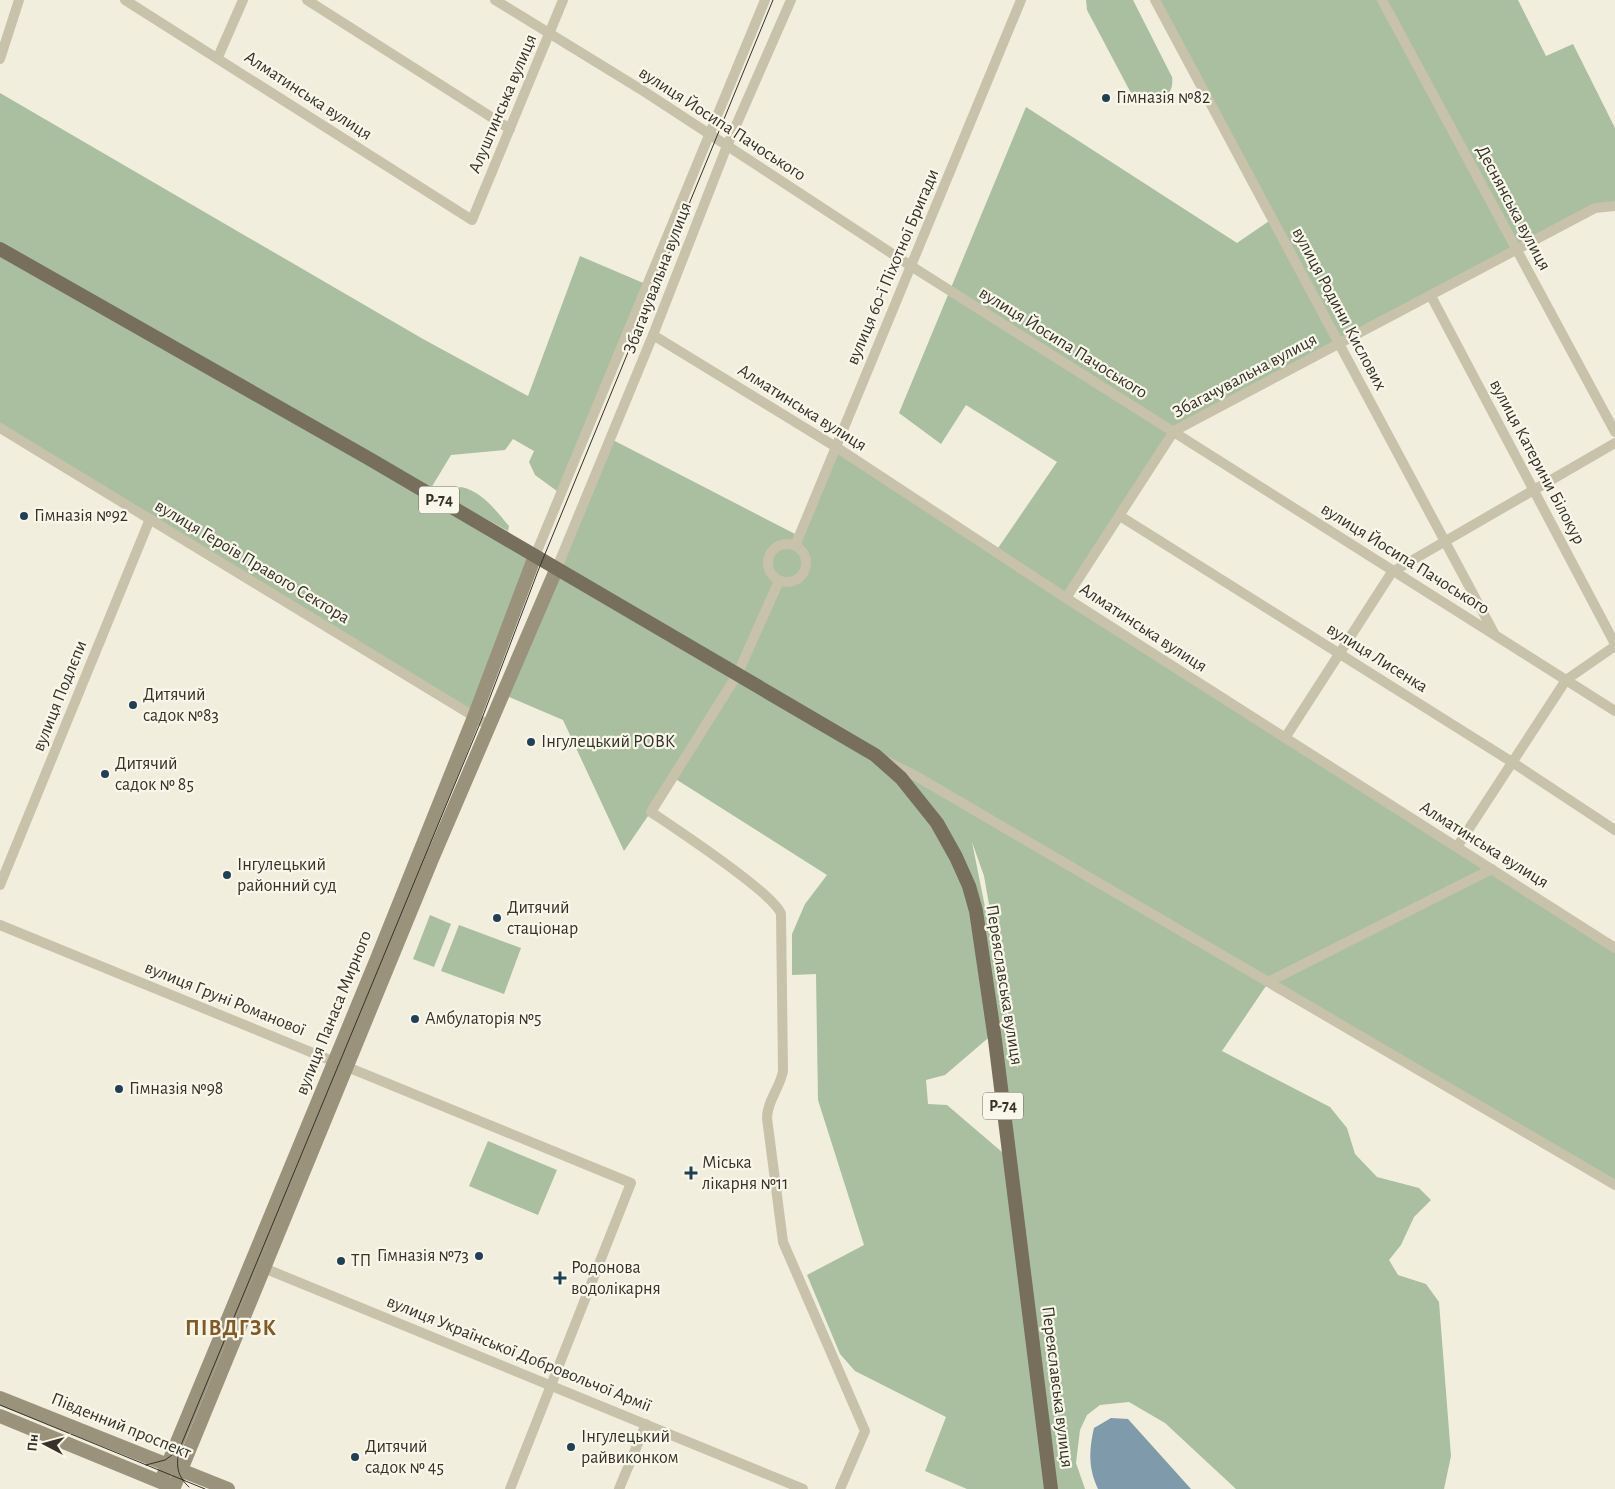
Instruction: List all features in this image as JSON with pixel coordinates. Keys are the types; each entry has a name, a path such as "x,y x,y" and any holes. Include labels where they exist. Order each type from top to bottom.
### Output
{"main road":[{"name":"Р-74","path":"0,249 368,458 556,570 875,755"},
{"name":"вулиця Панаса Мирного","path":"161,1481 474,717 535,556"},
{"name":"вулиця Панаса Мирного","path":"176,1488 181,1470 488,725 556,570"},
{"name":"Переяславська вулиця","path":"875,755 902,778 937,823 956,857 969,886 976,911 995,1040 1051,1489"},
{"name":"Південний проспект","path":"0,1398 228,1489"},
{"name":"Південний проспект","path":"0,1416 176,1488"}],"street":[{"path":"0,59 19,0"},
{"name":"Алматинська вулиця","path":"125,0 472,220"},
{"path":"218,58 243,0"},
{"path":"307,0 510,129"},
{"name":"вулиця Йосипа Пачоського","path":"495,0 710,135 911,266 1392,572 1615,711"},
{"name":"Алуштинська вулиця","path":"472,220 563,0"},
{"name":"Збагачувальна вулиця","path":"535,556 766,0"},
{"name":"Збагачувальна вулиця","path":"556,570 653,335 727,146 791,0"},
{"name":"вулиця 60-ї Піхотної Бригади","path":"795,546 1022,0"},
{"name":"вулиця Родини Кислових","path":"1155,0 1494,634"},
{"name":"Деснянська вулиця","path":"1382,0 1615,432"},
{"name":"Збагачувальна вулиця","path":"1066,598 1174,432 1596,208 1615,206"},
{"name":"вулиця Катерини Білокур","path":"1431,296 1615,645"},
{"name":"Алматинська вулиця","path":"653,335 836,447 1066,598 1615,948"},
{"name":"вулиця Героїв Правого Сектора","path":"0,428 488,725"},
{"path":"1285,738 1338,652 1392,572 1615,443"},
{"name":"вулиця Лисенка","path":"1120,516 1512,762 1615,830"},
{"name":"вулиця Подлєпи","path":"0,885 150,519"},
{"path":"780,544 795,546 802,550 806,560 804,572 792,582 779,581 769,572 767,561 769,555 780,544"},
{"path":"779,581 737,675 651,812 736,872 766,896 781,914 783,1072 778,1088 768,1106 767,1118 783,1242 865,1431 840,1489"},
{"path":"1457,847 1566,680 1615,645"},
{"path":"875,755 916,776 1615,1185"},
{"path":"1268,982 1492,869"},
{"name":"вулиця Груні Романової","path":"0,925 631,1183 552,1385"},
{"name":"вулиця Української Добровольчої Армії","path":"251,1262 803,1489"},
{"path":"510,1489 552,1385"},
{"path":"619,1489 646,1424"}],"green space":[{"path":"1086,0 1133,0 1172,77 1172,85 1165,98 1152,103 1145,103 1132,95 1087,10"},
{"path":"1155,0 1518,0 1546,56 1573,44 1615,128 1615,206 1608,206 1174,431 1066,598 1615,948 1615,1185 1268,983 1222,1051 1330,1107 1347,1128 1355,1154 1377,1177 1419,1188 1431,1200 1414,1217 1401,1245 1389,1260 1398,1275 1426,1284 1439,1302 1451,1456 1444,1489 1236,1489 1165,1423 1129,1402 1100,1405 1087,1415 1080,1430 1076,1463 1085,1489 967,1489 925,1471 946,1417 855,1371 840,1354 807,1275 864,1245 818,1100 816,974 792,975 792,934 805,904 827,875 674,778 624,851 563,720 502,694 611,439 799,536 836,447 996,551 1057,462 966,405 941,444 899,413 1026,107 1237,243 1272,219","holes":["972,842 984,876 1018,1068 1017,1067","994,1033 1009,1158 947,1105 928,1104 926,1080 945,1075"]},
{"path":"0,93 423,339 528,396 580,256 648,285 561,494 535,475 529,462 534,451 513,439 505,450 451,455 428,493 535,556 474,717 0,428"},
{"path":"461,487 469,489 488,502 509,526 508,531 455,502 450,495 455,489"},
{"path":"430,915 451,924 434,967 413,959"},
{"path":"459,925 521,948 504,994 441,971"},
{"path":"488,1141 557,1170 538,1215 469,1186"}],"water":[{"path":"1111,1418 1128,1419 1191,1489 1098,1489 1091,1466 1092,1436 1094,1428"}],"tram line":[{"path":"189,1487 182,1479 178,1470 179,1450 481,721 538,571 773,0"},
{"path":"0,1405 205,1489"},
{"path":"146,1465 165,1460 179,1450"}],"place":[{"name":"Гімназія №82","path":"1106,98"},
{"name":"Гімназія №92","path":"24,516"},
{"name":"Дитячий садок №83","path":"133,705"},
{"name":"Інгулецький РОВК","path":"531,742"},
{"name":"Дитячий садок № 85","path":"105,774"},
{"name":"Інгулецький районний суд","path":"227,875"},
{"name":"Дитячий стаціонар","path":"497,918"},
{"name":"Амбулаторія №5","path":"415,1019"},
{"name":"Гімназія №98","path":"119,1089"},
{"name":"Міська лікарня №11","path":"691,1173"},
{"name":"Гімназія №73","path":"479,1256"},
{"name":"ТП","path":"341,1261"},
{"name":"Родонова водолікарня","path":"560,1278"},
{"name":"Інгулецький райвиконком","path":"571,1447"},
{"name":"Дитячий садок № 45","path":"355,1457"}],"district":[{"name":"ПІВДГЗК","path":"231,1328"}]}
